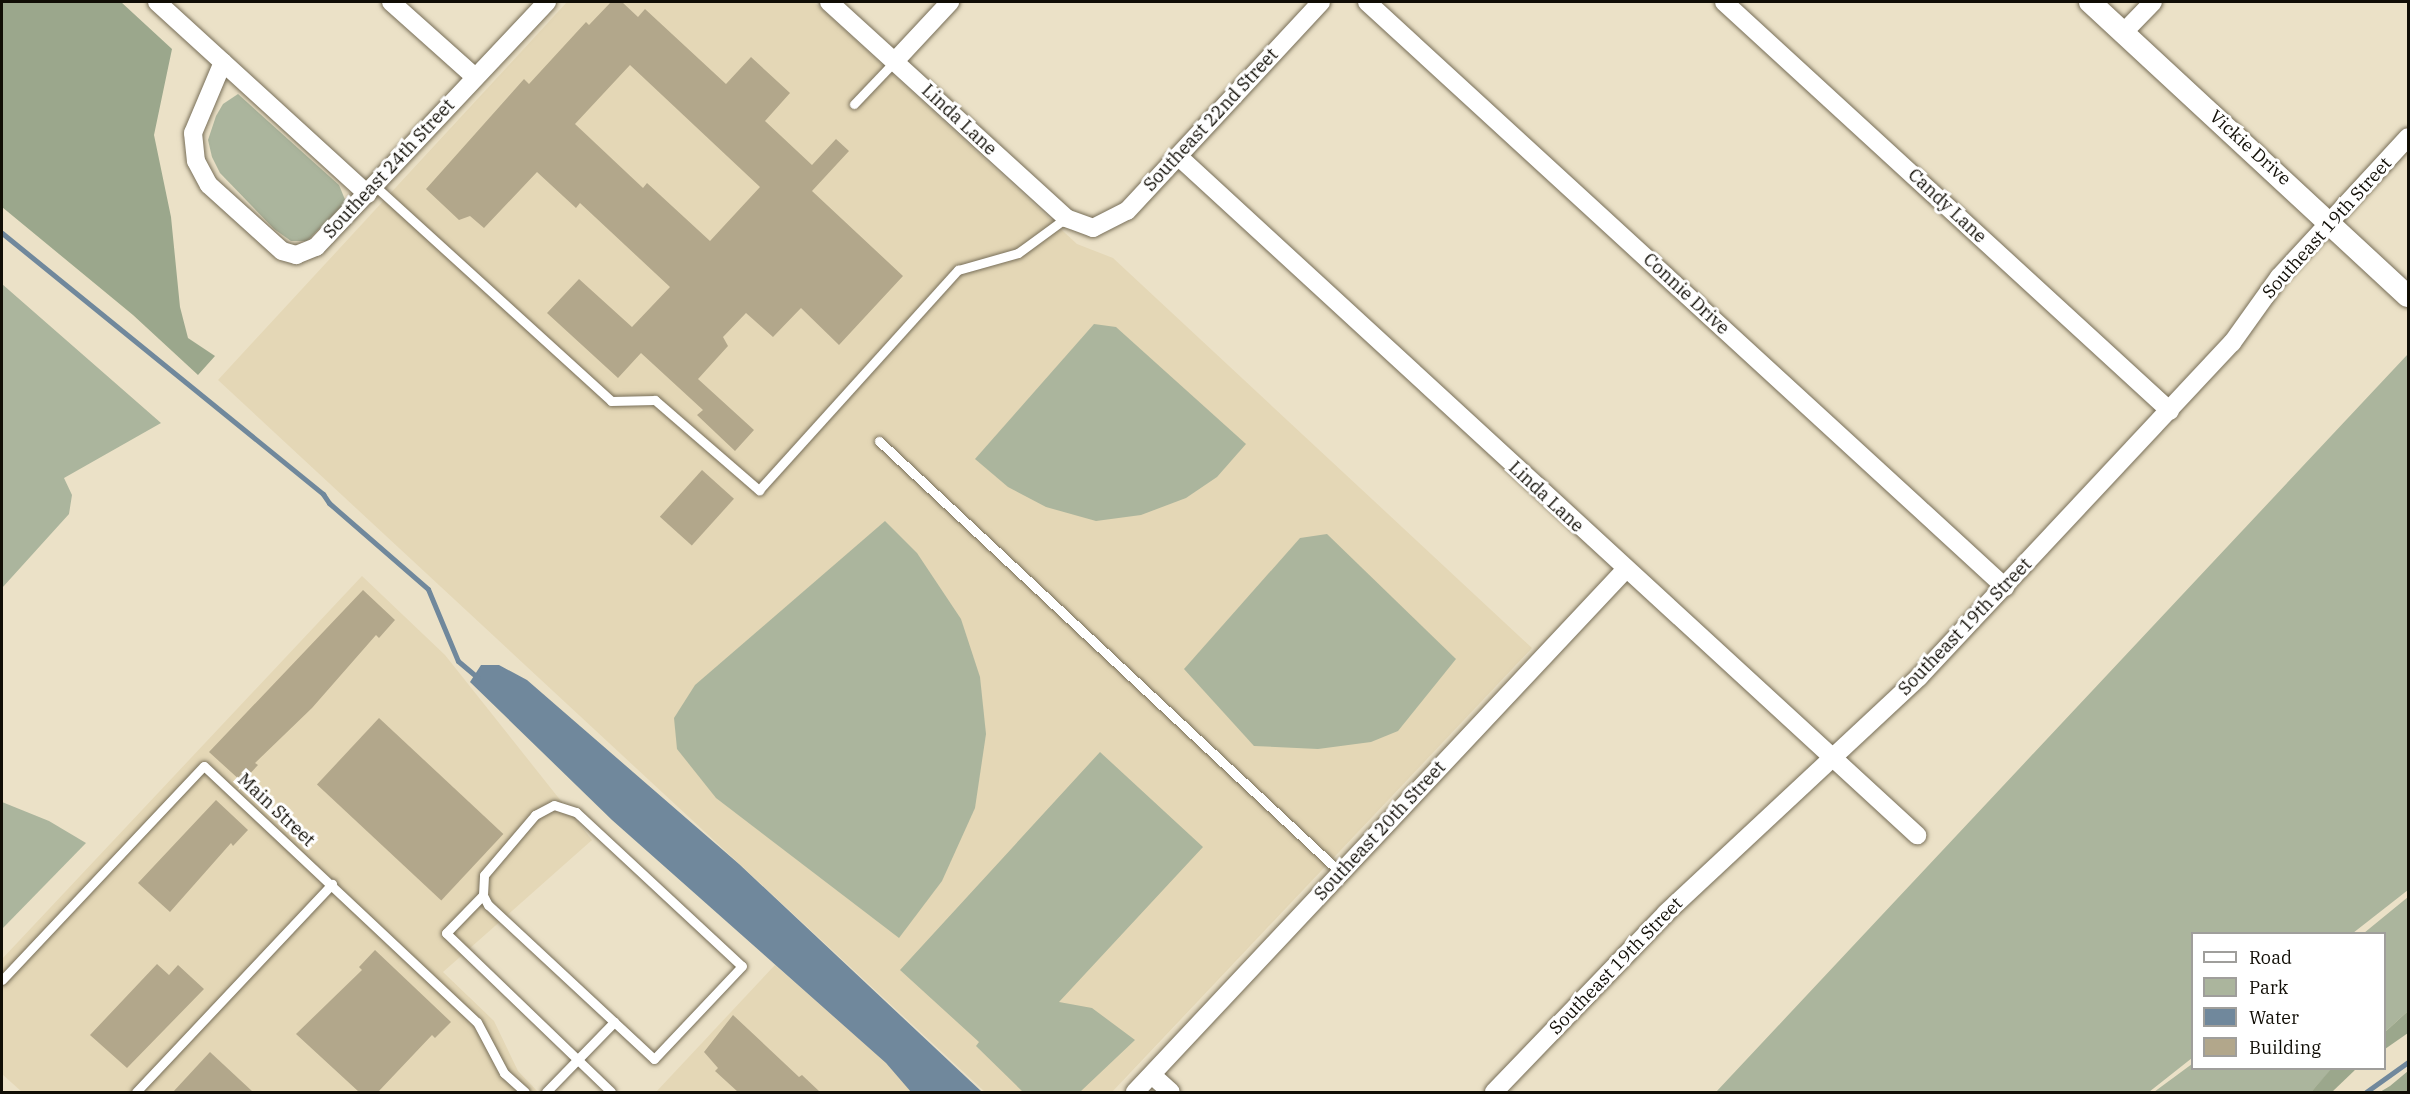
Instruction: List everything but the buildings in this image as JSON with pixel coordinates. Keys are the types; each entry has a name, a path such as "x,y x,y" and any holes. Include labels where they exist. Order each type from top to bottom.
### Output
{"street":[{"path":"157,2 371,190"},
{"path":"391,2 475,77"},
{"name":"Southeast 24th Street","path":"223,62 193,133 196,161 209,185 282,251 296,255 316,246 547,2"},
{"name":"Linda Lane","path":"830,2 1066,218 1093,228"},
{"path":"895,61 950,2"},
{"name":"Southeast 22nd Street","path":"1093,228 1126,211 1321,2"},
{"name":"Connie Drive","path":"1368,2 2005,587"},
{"name":"Candy Lane","path":"1724,2 2170,411"},
{"name":"Vickie Drive","path":"2090,2 2409,296"},
{"path":"2123,33 2153,2"},
{"name":"Southeast 19th Street","path":"1494,1092 1666,913 1919,677 2232,343 2280,277 2409,137"},
{"name":"Linda Lane","path":"1178,156 1625,570 1917,835"},
{"name":"Southeast 20th Street","path":"1135,1092 1625,570"},
{"path":"1152,1075 1171,1092"}],"lane":[{"path":"854,104 895,61"},
{"path":"371,190 611,401 655,400 759,490 958,270 1018,253 1066,218"},
{"path":"879,441 1341,873"},
{"name":"Main Street","path":"2,980 204,765 477,1022 504,1072 525,1092"},
{"path":"554,805 576,812 742,966 654,1059 614,1022 488,904 483,895 484,875 535,815 554,805"},
{"path":"136,1092 332,884"},
{"path":"483,895 446,933 611,1092"},
{"path":"546,1092 614,1022"}],"shaded area":[{"path":"567,2 814,2 1077,244 1113,258 1532,648 1112,1092 985,1092 218,380"},
{"path":"362,576 445,655 592,840 443,972 494,1021 518,1071 538,1092 22,1092 2,1074 2,959"},
{"path":"775,965 887,1063 911,1092 656,1092"}],"green space":[{"path":"2,2 121,2 172,49 154,135 171,217 180,307 188,338 215,356 198,375 133,315 2,207"},
{"path":"238,94 339,185 346,202 307,241 291,241 274,229 220,173 212,157 208,140 216,116 223,104"},
{"path":"2,284 161,423 64,478 72,495 69,514 2,588"},
{"path":"1094,324 1116,327 1246,444 1217,477 1186,498 1141,515 1096,521 1046,507 1008,487 975,459"},
{"path":"2408,354 2408,890 2354,932 2191,932 2191,1059 2149,1092 1716,1092"},
{"path":"885,521 917,553 961,619 980,677 986,734 975,808 942,881 899,938 716,798 677,749 674,718 695,685"},
{"path":"1327,534 1456,659 1398,731 1371,742 1318,749 1254,746 1184,669 1300,538"},
{"path":"1100,752 1203,847 1059,1002 1092,1008 1135,1040 1080,1092 1023,1092 976,1046 979,1042 900,970"},
{"path":"2,802 49,821 86,843 2,929"},
{"path":"2408,897 2408,1011 2386,1031 2386,932 2365,932"},
{"path":"2408,1011 2408,1033 2386,1048 2386,1031"},
{"path":"2191,1065 2191,1070 2331,1070 2311,1092 2154,1092"},
{"path":"2330,1070 2355,1070 2332,1092 2311,1092"},
{"path":"2408,1071 2408,1092 2380,1092 2390,1086"}],"water":[{"path":"481,665 499,665 527,680 739,864 982,1092 911,1092 886,1063 612,820 470,682"}],"waterway":[{"path":"2,233 323,494 329,503 428,589 458,661 478,678"},
{"path":"2366,1092 2408,1062"}]}
